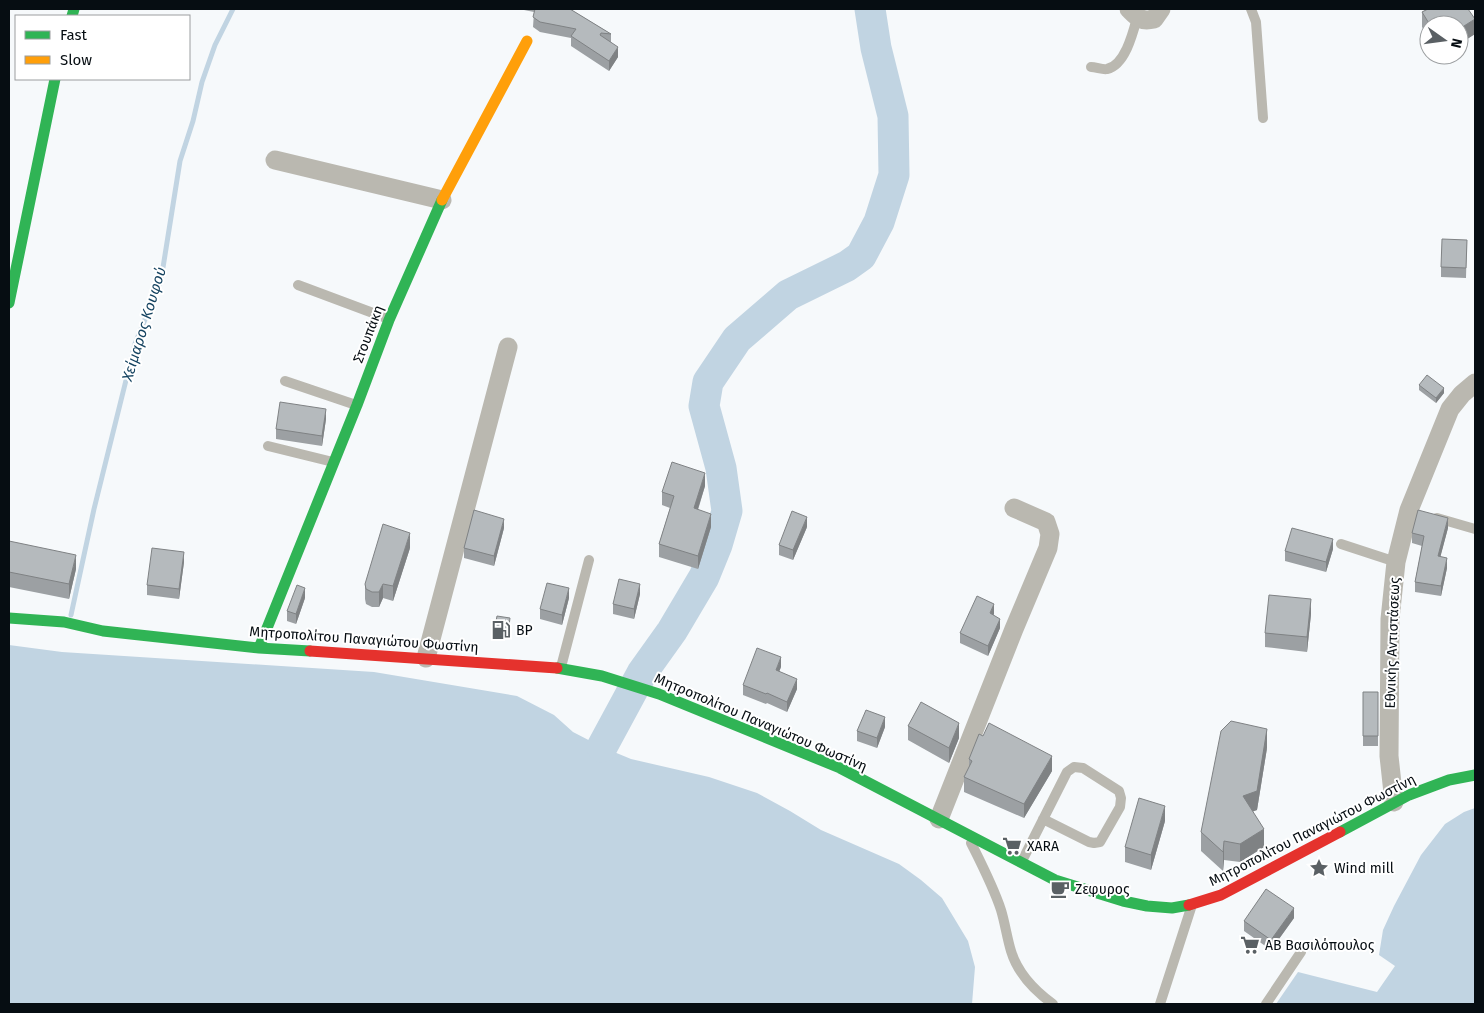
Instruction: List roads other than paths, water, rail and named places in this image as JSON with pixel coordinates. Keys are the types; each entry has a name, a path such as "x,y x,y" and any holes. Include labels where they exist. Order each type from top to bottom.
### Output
{"main road":[{"name":"Στουπάκη","path":"259,648 390,320 442,200 527,42"},
{"path":"9,303 55,80"},
{"name":"Μητροπολίτου Παναγιώτου Φωστίνη","path":"9,618 64,622 102,631 259,648 560,668 602,676 659,694 840,768 1021,863 1070,886 1133,904 1162,908 1192,905 1221,895 1394,802 1430,786 1475,775"},
{"name":"Μητροπολίτου Παναγιώτου Φωστίνη","path":"72,636 102,631"}],"street":[{"path":"1133,13 1146,21 1154,19 1161,9"},
{"path":"275,160 442,200"},
{"path":"426,658 508,347"},
{"name":"Εθνικής Αντιστάσεως","path":"1394,802 1389,756 1390,619 1396,562 1418,513 1450,409 1462,394 1475,383"},
{"path":"939,819 1048,548 1050,534 1046,522 1014,508"}],"lane":[{"path":"1250,9 1256,22 1263,118"},
{"path":"1091,67 1108,69 1119,62 1131,39 1133,13"},
{"path":"298,285 390,320"},
{"path":"285,381 357,406"},
{"path":"268,446 334,462"},
{"path":"1418,513 1475,529"},
{"path":"1341,544 1396,562"},
{"path":"560,668 589,560"},
{"path":"1021,863 1043,819 1067,772 1074,767 1083,768 1119,791 1121,798 1120,807 1100,842 1089,842 1043,819"},
{"path":"966,833 989,879 1001,912 1011,953 1020,970 1036,992 1053,1004"},
{"path":"1160,1004 1192,905"},
{"path":"1266,1004 1301,952"}],"water":[{"path":"9,645 62,652 374,672 517,696 554,715 573,732 602,747 631,759 709,777 757,793 821,830 899,864 942,898 968,941 975,967 972,1004 9,1004"},
{"path":"1475,808 1475,1004 1276,1004 1298,972 1377,992 1395,966 1379,955 1383,930 1421,855 1445,824 1464,812"}],"waterway":[{"name":"Χείμαρος Κουφού","path":"71,615 94,509 135,344 161,280 180,161 193,121 202,82 215,45 233,9"},
{"path":"602,747 642,673 672,631 704,577 717,545 727,511 721,468 704,406 708,382 737,339 788,295 847,266 861,256 879,222 894,175 893,116 876,48 870,9"}],"place":[{"name":"BP","path":"501,630"},
{"name":"XARA","path":"1012,846"},
{"name":"Wind mill","path":"1319,868"},
{"name":"Ζεφυρος","path":"1060,889"},
{"name":"ΑΒ Βασιλόπουλος","path":"1250,945"}]}
